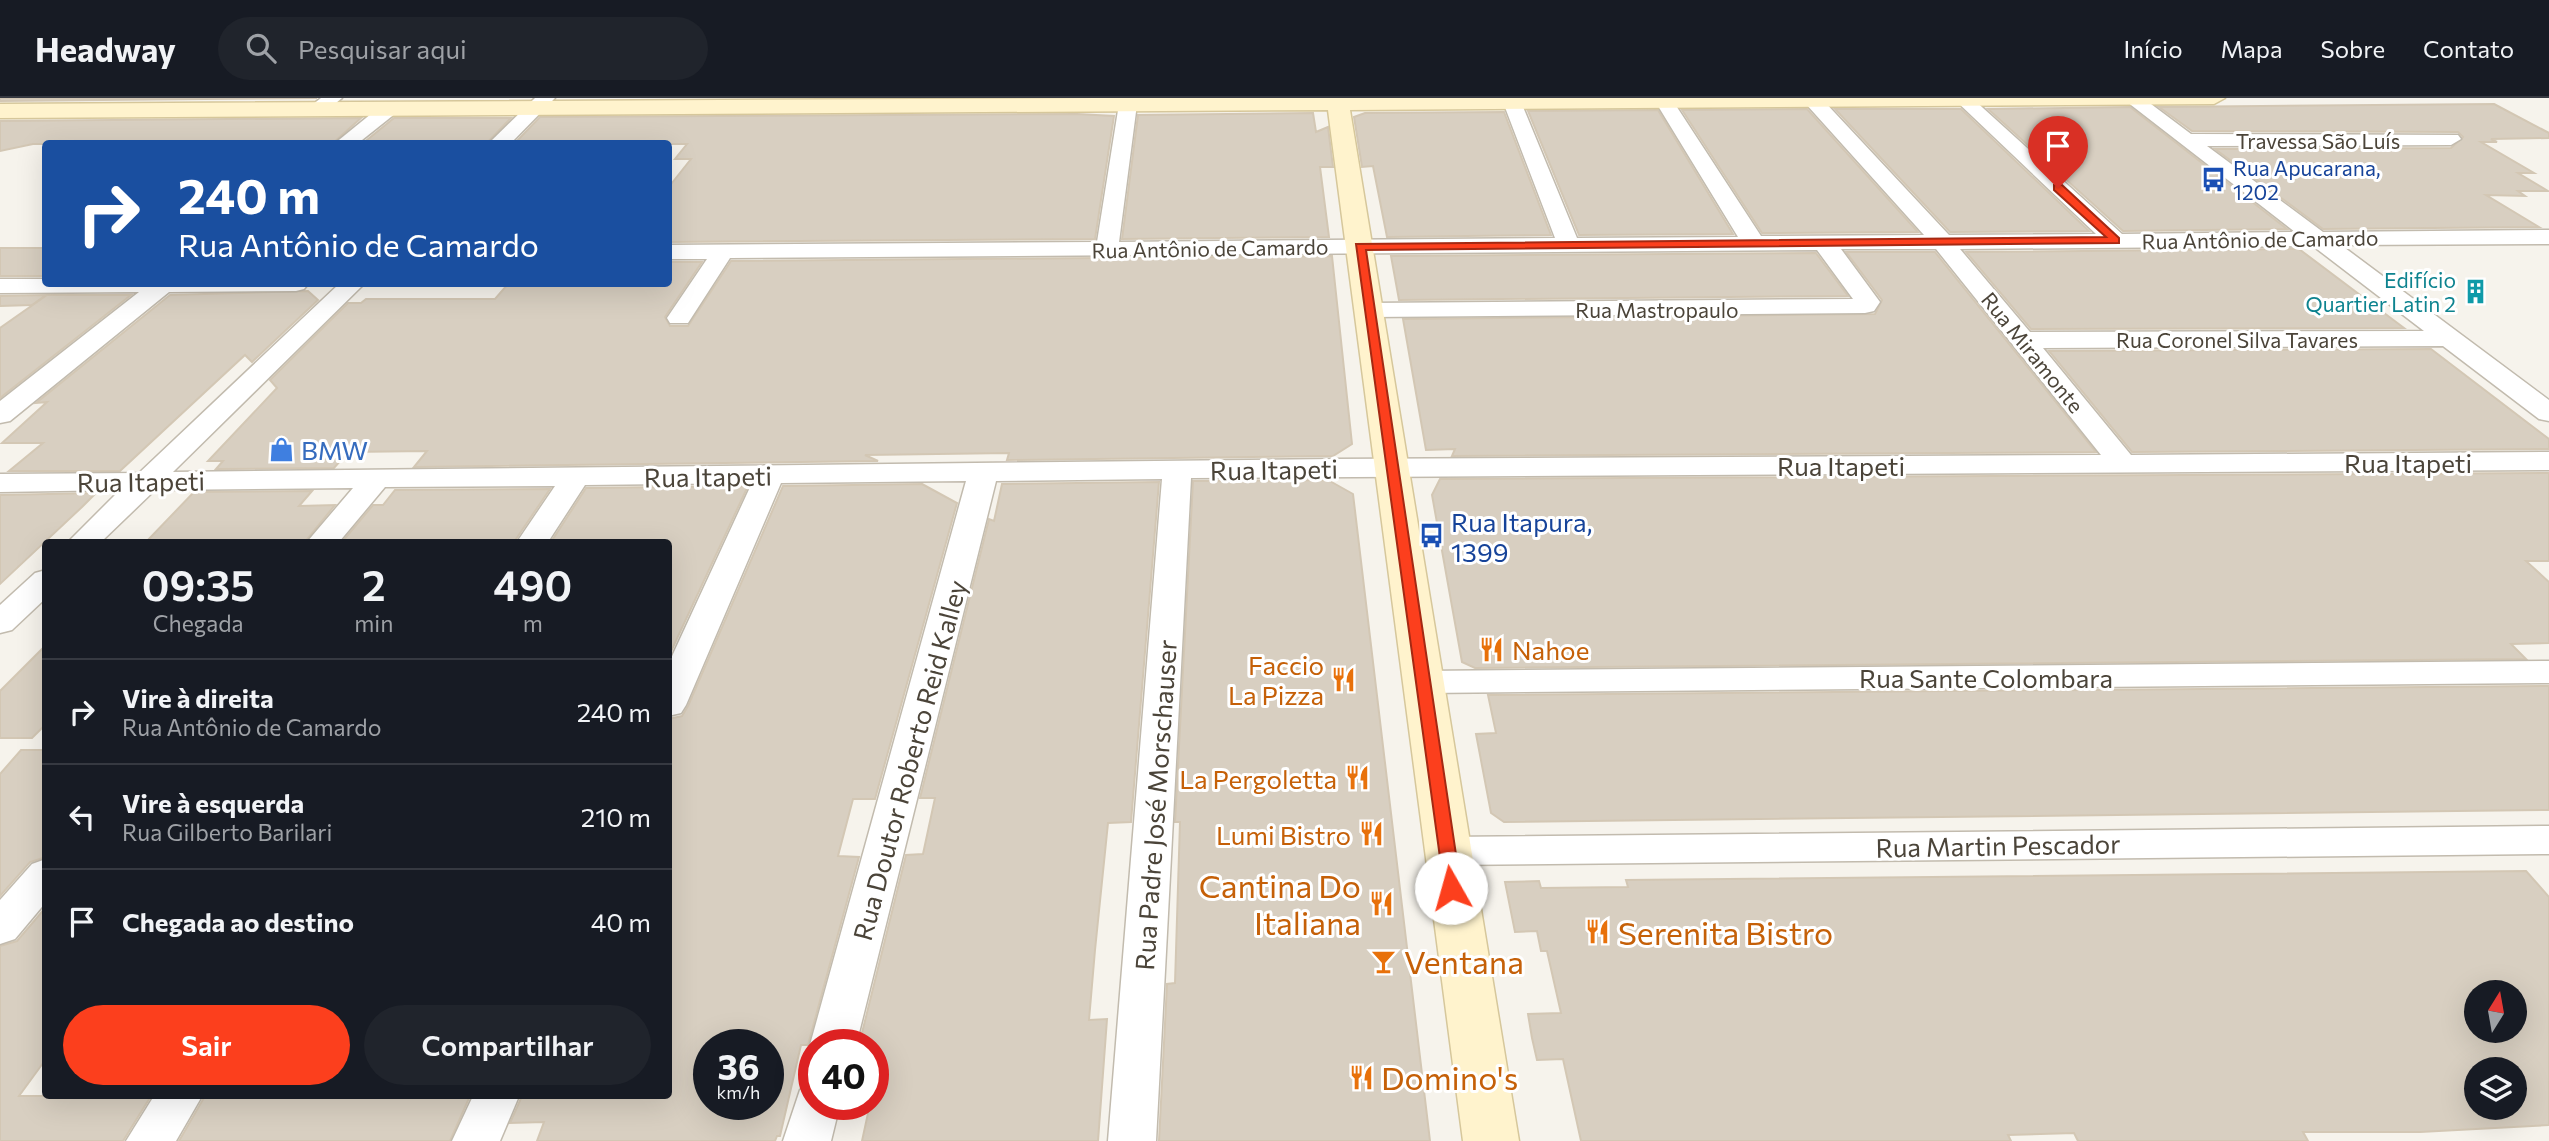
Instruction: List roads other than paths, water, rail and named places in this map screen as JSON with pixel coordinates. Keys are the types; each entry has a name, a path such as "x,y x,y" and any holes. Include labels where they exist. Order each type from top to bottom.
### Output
{"street":[{"path":"2132,98 2549,413"},
{"path":"0,111 325,104 389,109 541,103 1128,104 1338,100 1512,102 2214,98"},
{"path":"1338,100 1491,1141"},
{"name":"Rua Miramonte","path":"1813,100 1943,242 2123,463"},
{"path":"1962,100 2116,240"},
{"path":"1664,101 1754,243"},
{"path":"1512,102 1569,246"},
{"path":"502,140 541,103"},
{"path":"1107,249 1128,104"},
{"path":"349,140 389,109"},
{"name":"Travessa São Luís","path":"2185,140 2451,139"},
{"name":"Rua Antônio de Camardo","path":"672,252 2549,237"},
{"name":"Rua Mastropaulo","path":"1370,310 1865,306 1868,302 1824,243"},
{"path":"679,318 723,252"},
{"path":"0,286 42,285"},
{"path":"0,415 159,287"},
{"path":"87,539 349,287"},
{"name":"Rua Coronel Silva Tavares","path":"2023,340 2451,338"},
{"name":"Rua Itapeti","path":"0,483 1392,468 2549,461"},
{"name":"Rua Padre José Morschauser","path":"1132,1141 1177,470"},
{"name":"Rua Doutor Roberto Reid Kalley","path":"837,1029 975,511 982,474"},
{"path":"672,696 770,475"},
{"path":"535,539 575,478"},
{"path":"326,539 376,479"},
{"path":"0,623 42,584"},
{"name":"Rua Sante Colombara","path":"1424,682 2549,673"},
{"name":"Rua Martin Pescador","path":"1447,850 2549,840"},
{"path":"0,928 42,879"},
{"path":"150,1141 177,1099"},
{"path":"476,1141 495,1099"},
{"path":"807,1141 813,1120"}],"place":[{"name":"Rua Apucarana, 1202","path":"2213,179"},
{"name":"Edifício Quartier Latin 2","path":"2476,291"},
{"name":"BMW","path":"281,449"},
{"name":"Rua Itapura, 1399","path":"1431,536"},
{"name":"Nahoe","path":"1492,649"},
{"name":"Faccio La Pizza","path":"1344,679"},
{"name":"La Pergoletta","path":"1357,778"},
{"name":"Lumi Bistro","path":"1371,834"},
{"name":"Cantina Do Italiana","path":"1381,903"},
{"name":"Serenita Bistro","path":"1598,932"},
{"name":"Ventana","path":"1384,961"},
{"name":"Domino's","path":"1361,1077"}]}
